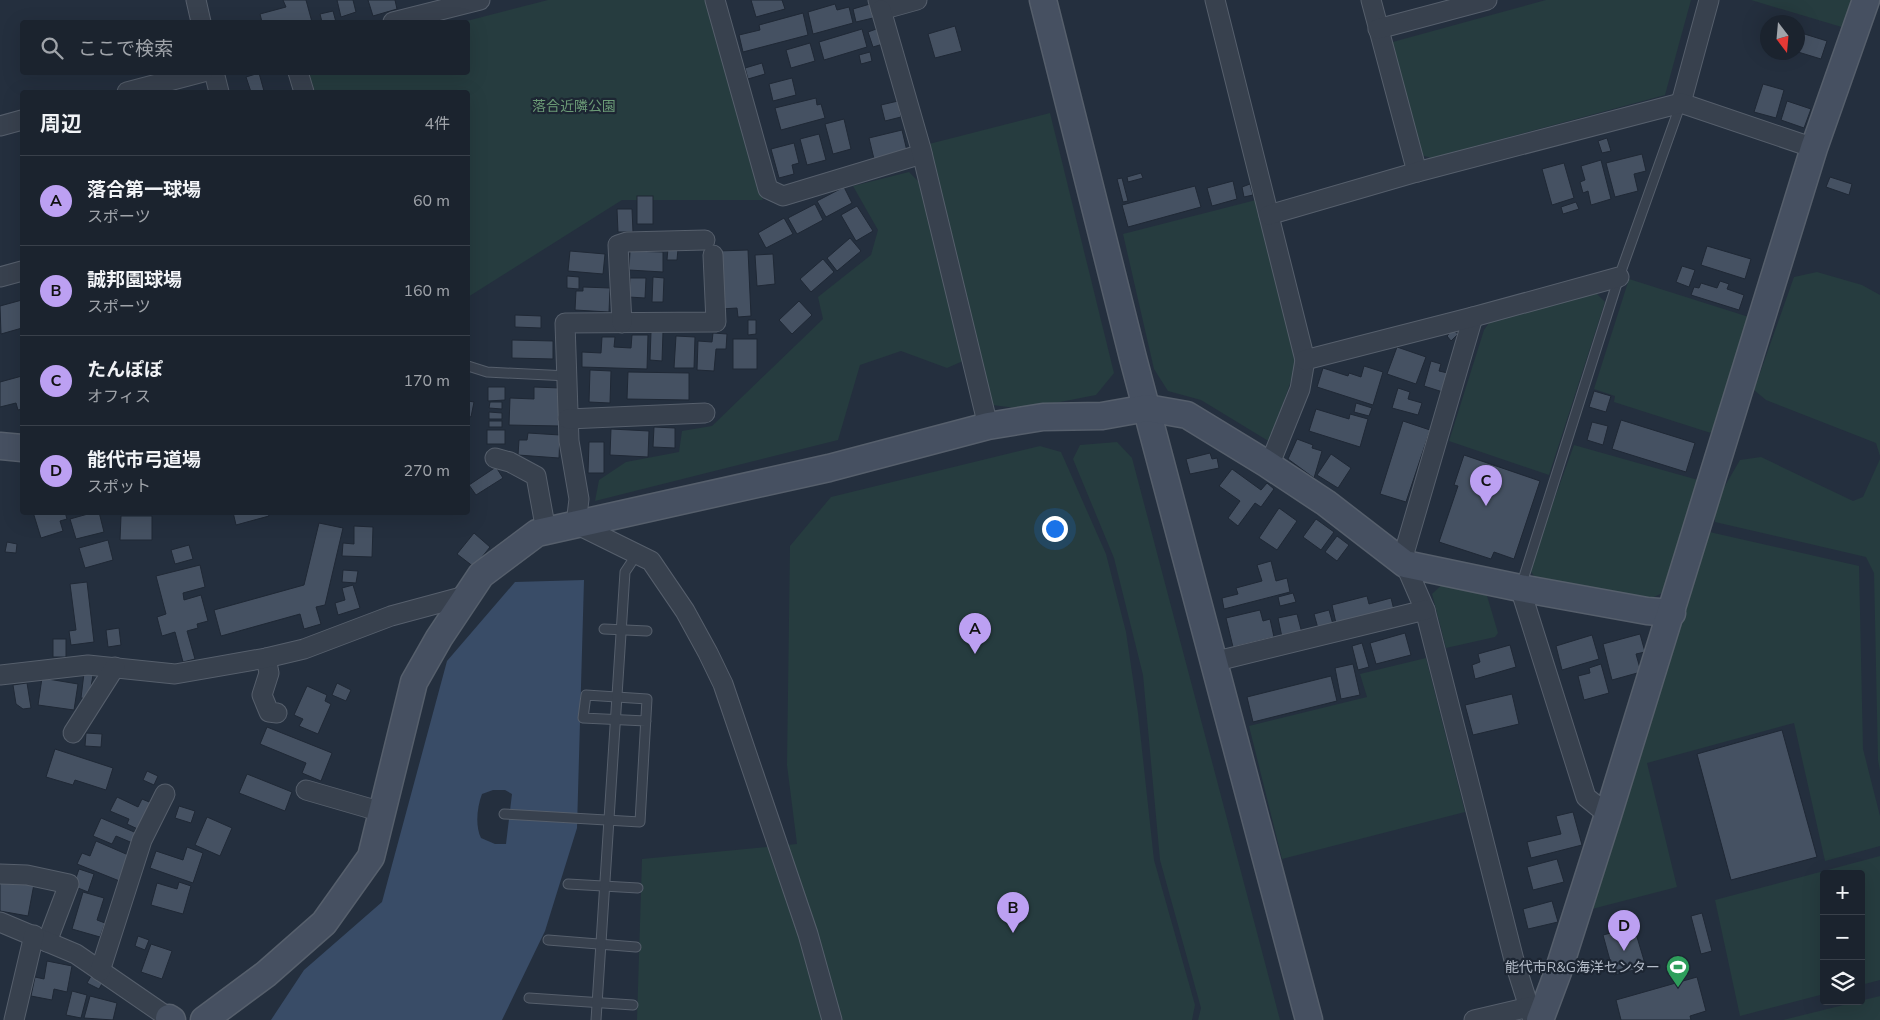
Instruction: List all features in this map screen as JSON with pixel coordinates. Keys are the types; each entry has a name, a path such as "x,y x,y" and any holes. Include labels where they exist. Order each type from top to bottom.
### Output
{"street":[{"path":"196,0 201,20"},
{"path":"400,20 480,0"},
{"path":"715,0 768,189 783,196 922,154"},
{"path":"917,0 880,5 922,154 988,426"},
{"path":"1043,0 1147,408 1308,1020"},
{"path":"1215,0 1305,360 1300,389 1273,456 1267,464"},
{"path":"1370,0 1416,172"},
{"path":"1378,29 1487,0"},
{"path":"1681,103 1709,0"},
{"path":"1534,1016 1558,972 1672,613 1756,332 1814,148 1866,0"},
{"path":"135,90 192,75"},
{"path":"215,75 218,90"},
{"path":"299,75 303,90"},
{"path":"1269,215 1416,172 1681,103 1814,148"},
{"path":"0,126 20,121"},
{"path":"576,524 579,500 569,441 565,324 716,322 709,248 627,242 618,245 622,323"},
{"path":"0,277 20,272"},
{"path":"1305,360 1619,277"},
{"path":"1473,317 1405,550 1405,564 1425,610 1512,950 1534,1016"},
{"path":"204,1020 266,974 324,924 371,857 414,682 439,638 481,575 537,533 829,468 988,426 1043,417 1102,416 1147,408 1187,415 1326,503 1405,564 1520,588 1647,611 1672,613"},
{"path":"568,418 705,413"},
{"path":"0,446 20,448"},
{"path":"494,458 510,462 536,476 546,531"},
{"path":"576,524 651,561 685,611 708,653 723,684 808,934 832,1020"},
{"path":"1520,588 1586,797 1608,815"},
{"path":"0,675 88,665 175,674 266,658 304,649 391,616 469,595"},
{"path":"1213,662 1425,610"},
{"path":"266,658 269,673 262,695 269,712 277,713"},
{"path":"72,733 115,667"},
{"path":"306,790 382,812"},
{"path":"100,971 142,840 164,794"},
{"path":"0,874 27,875 69,884 41,939 14,1020"},
{"path":"0,922 76,954 171,1019"},
{"path":"1474,1020 1534,1016"}],"lane":[{"path":"1520,588 1619,277 1681,103"},
{"path":"470,367 487,372 568,376"},
{"path":"596,1020 625,572 637,554"},
{"path":"604,629 647,631"},
{"path":"504,814 640,822 646,721 647,699 586,695 584,718 646,721"},
{"path":"568,884 638,888"},
{"path":"548,940 636,947"},
{"path":"529,998 634,1005"}],"green space":[{"name":"落合近隣公園","path":"548,0 708,0 763,200 622,200 470,296 470,90 308,90 305,75 470,75 470,20"},
{"path":"1546,0 1691,0 1665,95 1431,158 1411,152 1389,43"},
{"path":"1751,0 1854,0 1845,28"},
{"path":"1050,113 1114,373 1096,395 1024,409 992,405 929,144"},
{"path":"909,172 921,184 963,361 947,368 901,351 860,365 838,440 595,501 599,480 626,462 679,452 682,431 712,426 823,319 818,297 871,255 878,230 853,186"},
{"path":"1256,200 1298,360 1270,442 1201,400 1168,391 1154,369 1123,234"},
{"path":"1817,272 1862,285 1880,295 1880,456 1876,443 1766,400 1754,390 1794,277"},
{"path":"1629,279 1752,318 1714,434 1614,402 1615,396 1594,389"},
{"path":"1594,291 1605,302 1549,475 1449,441 1484,330 1495,314"},
{"path":"1117,442 1132,458 1280,1020 1198,1020 1201,1008 1160,860 1143,675 1114,558 1073,459 1080,445"},
{"path":"1574,445 1698,480 1664,592 1650,599 1537,580 1529,569"},
{"path":"1040,446 1061,452 1106,554 1126,632 1138,713 1154,860 1195,1005 1192,1020 637,1020 642,859 797,844 787,765 790,546 831,497"},
{"path":"1761,457 1853,501 1863,497 1880,459 1880,771 1878,760 1874,573 1866,557 1715,522 1715,503 1740,460"},
{"path":"1705,531 1859,566 1863,749 1880,816 1880,846 1825,861 1794,723 1647,763 1677,887 1592,909"},
{"path":"1446,581 1485,589 1498,633 1495,637 1446,648 1432,594"},
{"path":"1426,658 1465,812 1282,859 1249,726 1367,697 1360,674"},
{"path":"1880,856 1880,980 1865,984 1865,870 1828,870"},
{"path":"1820,872 1820,995 1740,1016 1715,900"},
{"path":"1880,996 1880,1020 1783,1020 1844,1005 1865,1005 1865,1000"}],"water":[{"path":"584,580 577,828 545,931 502,1020 271,1020 304,970 382,902 447,661 515,582","holes":["493,790 505,790 512,794 506,844 495,844 481,838 477,822 479,805 482,794"]}],"building":[{"path":"283,0 306,0 311,20 262,20 260,14 286,7"},
{"path":"337,0 353,0 356,12 341,17"},
{"path":"368,0 395,0 397,9 373,16"},
{"path":"751,0 782,0 785,9 756,17"},
{"path":"835,4 837,10 849,7 853,23 813,34 808,12"},
{"path":"870,4 873,18 856,22 853,9"},
{"path":"333,11 335,20 322,20 320,14"},
{"path":"803,13 808,35 743,52 739,35 760,30 759,25"},
{"path":"955,26 962,51 935,58 928,34"},
{"path":"879,28 883,44 873,47 868,32"},
{"path":"862,29 867,47 824,60 819,42"},
{"path":"1805,34 1827,41 1821,59 1805,54"},
{"path":"810,43 815,61 791,68 786,50"},
{"path":"870,52 872,61 861,64 859,55"},
{"path":"762,63 765,74 748,79 745,68"},
{"path":"260,75 264,90 250,90 246,77"},
{"path":"792,78 796,95 773,101 769,84"},
{"path":"1763,84 1784,90 1776,118 1754,112"},
{"path":"816,98 817,105 821,104 825,118 781,130 775,108"},
{"path":"898,101 901,117 885,121 881,105"},
{"path":"1787,101 1811,109 1804,128 1781,120"},
{"path":"844,119 851,149 833,154 825,124"},
{"path":"902,130 907,151 874,159 869,138"},
{"path":"819,134 826,160 807,165 800,139"},
{"path":"1607,138 1611,151 1602,153 1598,141"},
{"path":"794,143 799,163 792,165 794,174 779,178 771,149"},
{"path":"1642,154 1646,171 1634,174 1638,191 1615,197 1606,163"},
{"path":"1601,160 1611,199 1591,205 1588,191 1583,193 1580,182 1585,180 1581,166"},
{"path":"1564,163 1574,198 1552,205 1542,169"},
{"path":"1141,173 1143,178 1128,182 1127,177"},
{"path":"1830,177 1852,184 1849,195 1826,187"},
{"path":"1122,178 1128,201 1123,202 1117,179"},
{"path":"1233,181 1237,199 1212,206 1207,188"},
{"path":"1250,184 1253,195 1244,197 1242,187"},
{"path":"1195,186 1201,207 1128,227 1122,205"},
{"path":"844,187 852,203 826,217 817,201"},
{"path":"637,196 653,196 653,224 637,224"},
{"path":"1576,202 1579,209 1563,214 1561,207"},
{"path":"815,204 823,220 797,234 788,218"},
{"path":"857,206 873,231 856,241 841,215"},
{"path":"617,209 632,209 633,232 618,232"},
{"path":"784,218 793,234 766,248 758,233"},
{"path":"850,238 861,251 837,271 827,258"},
{"path":"1707,246 1751,259 1745,279 1701,265"},
{"path":"668,248 678,249 677,260 667,260"},
{"path":"748,250 751,316 738,317 737,308 721,309 718,251"},
{"path":"570,251 605,254 603,274 568,271"},
{"path":"630,251 663,252 663,272 629,270"},
{"path":"773,254 775,284 757,286 755,255"},
{"path":"823,259 834,272 811,292 800,279"},
{"path":"1682,266 1695,270 1689,287 1676,282"},
{"path":"567,276 579,277 579,289 567,288"},
{"path":"653,277 664,278 663,302 652,302"},
{"path":"630,278 646,278 645,298 629,297"},
{"path":"1720,281 1729,284 1727,289 1744,295 1739,310 1691,295 1694,287 1699,288 1701,283 1717,288"},
{"path":"583,287 610,288 609,312 575,310 576,291 583,291"},
{"path":"20,301 20,329 1,334 0,306"},
{"path":"799,301 812,315 792,334 779,320"},
{"path":"515,315 541,316 541,328 515,327"},
{"path":"748,320 756,320 756,334 748,335"},
{"path":"1453,330 1458,334 1451,341 1447,336"},
{"path":"651,332 663,332 662,361 650,360"},
{"path":"713,333 727,334 726,349 716,349 714,371 697,370 698,341 712,342"},
{"path":"632,335 648,335 647,369 582,367 582,352 601,353 602,337 615,337 614,347 631,348"},
{"path":"676,336 695,337 694,368 674,368"},
{"path":"733,339 757,339 757,369 733,369"},
{"path":"512,340 553,341 553,359 512,358"},
{"path":"1397,347 1426,357 1416,384 1387,374"},
{"path":"1431,361 1441,364 1439,371 1452,374 1446,393 1424,386"},
{"path":"1364,366 1383,372 1373,405 1317,387 1323,368 1348,376 1349,373 1361,377"},
{"path":"590,370 611,371 610,403 589,402"},
{"path":"628,372 689,373 689,400 627,399"},
{"path":"20,377 20,410 18,410 16,403 0,407 0,382"},
{"path":"488,387 505,387 505,400 488,401"},
{"path":"534,387 561,388 560,426 509,425 510,398 534,399"},
{"path":"1398,388 1410,392 1408,399 1422,403 1418,415 1392,408"},
{"path":"1594,391 1611,396 1606,412 1589,407"},
{"path":"470,401 474,402 470,417"},
{"path":"490,402 502,402 502,409 489,408"},
{"path":"1356,403 1372,408 1369,416 1354,412"},
{"path":"1316,409 1349,419 1350,414 1368,419 1360,447 1309,431"},
{"path":"489,412 502,413 502,419 489,419"},
{"path":"1621,420 1695,443 1686,472 1612,449"},
{"path":"489,421 502,421 502,427 489,427"},
{"path":"1403,421 1430,430 1406,502 1380,494"},
{"path":"1592,422 1608,426 1603,445 1587,440"},
{"path":"654,427 675,428 675,448 653,447"},
{"path":"611,429 649,431 648,457 610,455"},
{"path":"487,430 505,430 505,444 487,444"},
{"path":"528,433 560,435 559,458 518,455 519,440 527,440"},
{"path":"1297,439 1313,445 1312,448 1322,451 1314,478 1288,459"},
{"path":"589,442 604,442 604,473 588,473"},
{"path":"1210,453 1212,459 1217,458 1219,468 1190,474 1186,459"},
{"path":"1331,454 1351,468 1338,488 1317,475"},
{"path":"1464,455 1540,481 1514,559 1494,552 1491,559 1439,542 1458,486 1454,485"},
{"path":"496,467 503,478 476,495 470,484"},
{"path":"1232,469 1261,490 1267,483 1274,489 1261,507 1255,503 1238,526 1228,518 1240,501 1219,486"},
{"path":"1279,508 1297,521 1277,550 1259,538"},
{"path":"34,515 66,515 67,519 60,521 63,531 41,538"},
{"path":"84,515 100,515 104,532 76,539 70,519"},
{"path":"234,515 269,515 269,516 236,525"},
{"path":"121,516 152,516 152,540 120,540"},
{"path":"1316,519 1334,532 1321,550 1303,537"},
{"path":"319,523 343,528 325,605 316,607 321,624 304,629 300,614 221,636 214,610 304,585"},
{"path":"354,526 373,527 372,557 342,556 343,543 354,544"},
{"path":"474,533 490,547 474,567 457,554"},
{"path":"1337,536 1349,545 1337,561 1325,552"},
{"path":"108,540 113,560 85,568 79,548"},
{"path":"7,542 17,544 16,553 5,552"},
{"path":"189,545 193,559 175,564 171,550"},
{"path":"1271,561 1276,581 1287,578 1290,592 1224,609 1222,598 1238,594 1236,588 1262,581 1257,565"},
{"path":"200,565 205,587 183,593 184,600 201,595 208,621 197,624 198,628 187,631 195,659 183,662 175,632 162,636 157,617 166,614 156,576"},
{"path":"343,570 358,571 356,583 342,582"},
{"path":"87,582 94,642 71,645 69,631 76,630 70,584"},
{"path":"353,585 360,608 338,615 335,603 345,600 342,588"},
{"path":"1293,593 1296,602 1280,606 1278,597"},
{"path":"1367,596 1369,604 1391,598 1395,614 1337,628 1332,605"},
{"path":"1260,610 1263,621 1270,619 1274,637 1233,647 1226,618"},
{"path":"1329,610 1334,628 1319,632 1314,614"},
{"path":"1297,614 1303,637 1283,642 1278,618"},
{"path":"119,628 121,645 108,647 106,630"},
{"path":"1405,633 1411,655 1376,664 1370,643"},
{"path":"1640,634 1645,652 1636,654 1641,672 1612,680 1603,644"},
{"path":"1592,635 1599,659 1562,670 1556,646"},
{"path":"53,639 66,639 66,657 53,657"},
{"path":"1362,643 1369,667 1358,670 1352,646"},
{"path":"1510,645 1516,667 1475,679 1472,665 1480,662 1478,654"},
{"path":"1353,664 1360,695 1341,699 1335,668"},
{"path":"1601,664 1609,693 1584,700 1578,676 1590,673 1589,668"},
{"path":"84,673 93,675 89,699 81,698"},
{"path":"1331,676 1337,701 1253,722 1247,697"},
{"path":"42,678 78,684 74,710 38,705"},
{"path":"27,683 31,708 23,709 16,704 13,685"},
{"path":"337,683 351,690 346,701 332,695"},
{"path":"307,686 327,695 325,701 331,704 318,734 299,726 303,719 294,715"},
{"path":"1512,694 1519,724 1473,735 1465,705"},
{"path":"267,727 332,753 321,781 302,773 306,763 260,744"},
{"path":"1782,730 1817,857 1731,880 1697,754"},
{"path":"86,733 102,734 101,747 85,746"},
{"path":"55,749 113,768 106,790 75,780 73,785 46,777"},
{"path":"147,771 158,776 154,785 143,780"},
{"path":"247,774 292,792 285,811 239,793"},
{"path":"117,797 138,807 142,799 154,804 142,831 127,824 129,819 110,811"},
{"path":"179,806 195,811 191,823 175,818"},
{"path":"1573,812 1582,845 1531,858 1527,842 1561,834 1556,816"},
{"path":"207,817 232,828 220,856 195,845"},
{"path":"101,818 139,834 135,844 116,836 112,844 93,836"},
{"path":"96,841 133,857 122,882 77,864 82,853 90,856"},
{"path":"187,847 203,853 193,883 150,868 156,851 183,860"},
{"path":"1557,859 1564,882 1533,890 1527,867"},
{"path":"79,869 94,874 88,892 73,886"},
{"path":"0,878 34,884 28,916 0,911"},
{"path":"179,882 191,886 183,914 151,905 157,883 177,889"},
{"path":"83,892 104,898 97,920 105,923 100,937 72,929"},
{"path":"1552,901 1558,922 1528,929 1523,909"},
{"path":"1702,913 1712,951 1701,954 1691,916"},
{"path":"1634,927 1646,967 1614,975 1603,935"},
{"path":"138,936 149,940 145,950 135,946"},
{"path":"151,944 172,951 162,979 141,972"},
{"path":"47,961 72,966 67,992 54,989 52,1000 31,996 35,977 44,979"},
{"path":"91,976 103,982 99,989 87,983"},
{"name":"能代市R&G海洋センター","path":"1697,977 1706,1011 1690,1016 1691,1020 1621,1020 1616,1000"},
{"path":"72,991 87,995 81,1018 66,1015"},
{"path":"90,996 117,1003 113,1020 84,1018"}],"place":[{"name":"たんぽぽ","path":"1486,506"},
{"name":"落合第一球場","path":"975,654"},
{"name":"誠邦園球場","path":"1013,933"},
{"name":"能代市弓道場","path":"1624,951"},
{"name":"能代市R&G海洋センター","path":"1678,988"}]}
